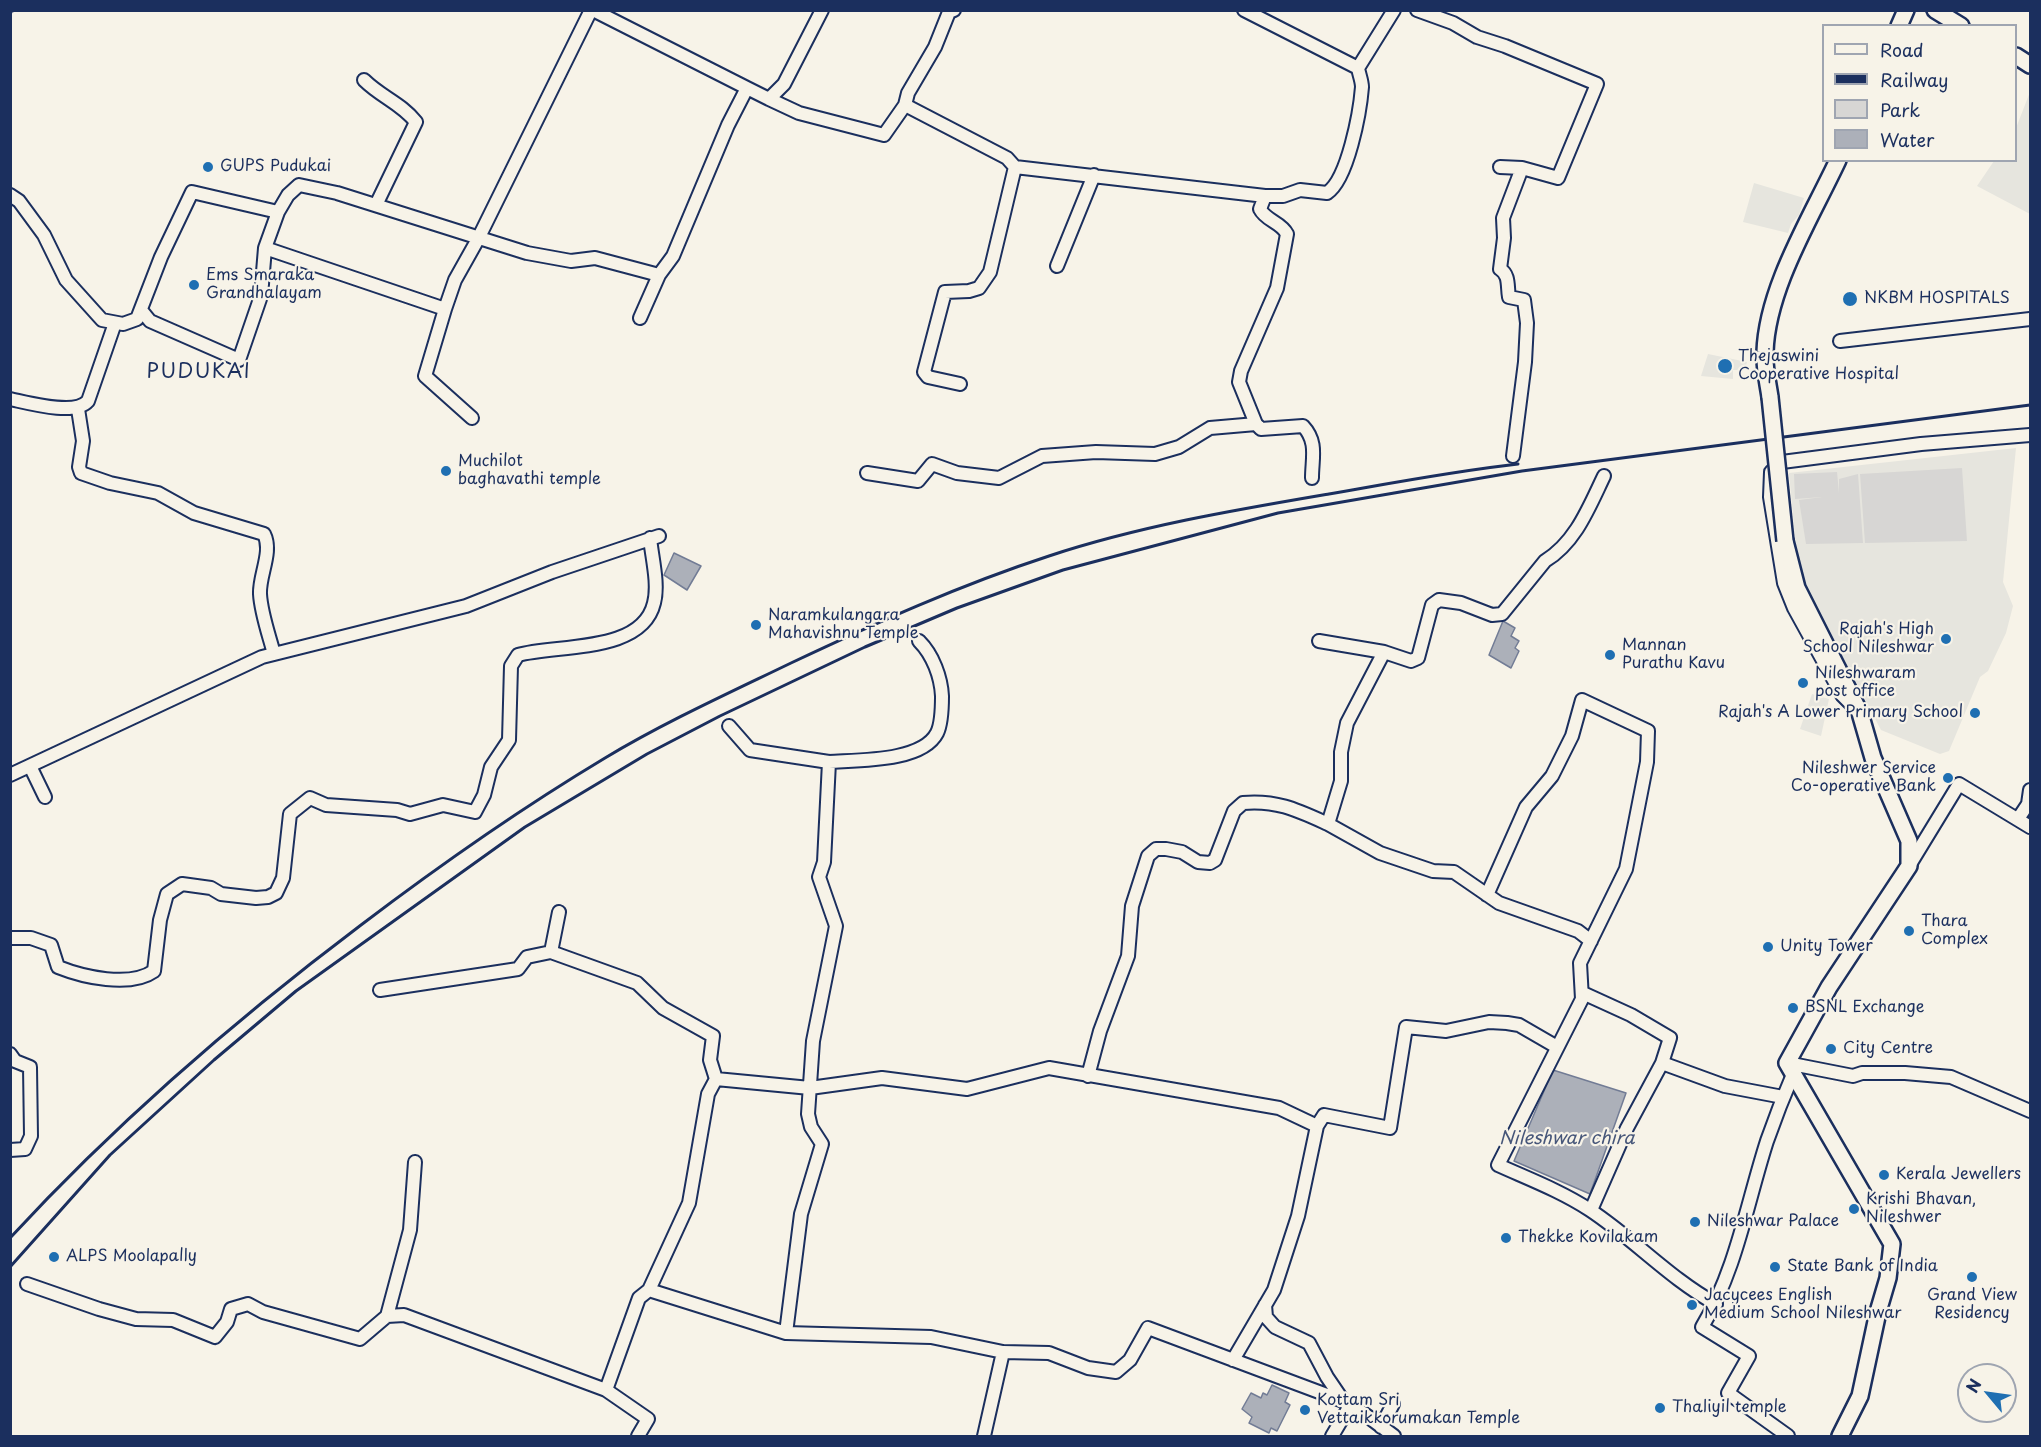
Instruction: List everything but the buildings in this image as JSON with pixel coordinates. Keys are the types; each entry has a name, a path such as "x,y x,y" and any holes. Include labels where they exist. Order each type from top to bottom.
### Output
{"main road":[{"path":"1935,10 1958,24"},
{"path":"2017,57 2031,65"},
{"path":"1837,162 1784,275 1771,311 1765,352 1785,541 1797,588 1860,713 1873,758 1909,840 1909,866 1823,997 1791,1068 1892,1244 1888,1278 1878,1312 1860,1396 1840,1437"}],"street":[{"path":"472,418 425,376 455,280 478,239 592,10 799,113 884,135 905,105 908,93 935,47 949,12 954,10"},
{"path":"769,99 784,84 822,10"},
{"path":"1244,10 1358,68"},
{"path":"905,105 1007,158 1015,166 1265,196 1283,196 1300,190 1328,193 1335,188 1346,166 1362,85 1358,68 1394,10"},
{"path":"1417,10 1597,84 1558,178 1522,168 1500,167"},
{"path":"364,80 381,97 390,99 416,122 376,205"},
{"path":"640,318 659,275 673,256 728,125 747,87"},
{"path":"960,384 928,377 924,372 945,292 969,291 979,288 990,272 1015,166"},
{"path":"1513,456 1521,407 1527,323 1524,300 1509,297 1508,279 1505,272 1500,269 1504,238 1503,218 1522,168"},
{"path":"1057,267 1094,175"},
{"path":"141,310 150,321 238,360 261,296 266,248 278,212 288,195 300,185 376,205 527,253 571,261 595,258 659,275"},
{"path":"10,195 19,201 44,235 66,280 102,320 123,324 137,319 161,257 192,192 278,212"},
{"path":"1265,196 1260,209 1263,215 1283,227 1287,234 1277,288 1240,371 1239,382 1256,424 1261,429 1303,426 1311,434 1315,445 1312,478"},
{"path":"266,248 446,309"},
{"path":"1840,341 2031,319"},
{"path":"10,399 78,409 88,401 115,323"},
{"path":"78,409 83,441 79,467 81,473 110,483 158,493 194,513 264,534 267,539 260,593 274,654"},
{"path":"867,473 918,481 932,464 957,473 999,477 1042,456 1095,452 1155,454 1179,447 1210,428 1256,424"},
{"path":"1860,713 1842,695 1794,608 1784,583 1770,497 1771,472 1782,462 1921,444 2031,435"},
{"path":"1319,642 1384,652 1411,661 1418,658 1432,605 1438,600 1461,603 1492,615 1502,614 1545,561 1554,555 1582,524 1604,476"},
{"path":"10,775 261,657 466,606 552,572 654,537 655,602 650,616 609,643 532,651 518,655 511,666 509,740 491,767 484,795 475,812 443,805 410,814 397,810 326,805 310,798 290,814 283,878 276,893 268,897 256,898 221,894 211,888 182,884 167,894 160,920 154,971 145,977 112,978 69,972 58,967 51,945 42,940 19,936 10,938"},
{"path":"729,726 750,750 829,762 910,753 925,748 938,732 942,705 941,682 927,649 919,641"},
{"path":"1328,824 1341,781 1342,744 1347,723 1384,652"},
{"path":"1486,895 1526,807 1552,776 1572,736 1582,700 1647,731 1647,762 1626,869 1580,963 1582,999"},
{"path":"786,1333 801,1214 822,1144 811,1127 808,1114 813,1041 836,926 819,877 824,862 829,762"},
{"path":"30,766 45,797"},
{"path":"1909,866 1959,784 2031,827"},
{"path":"2018,819 2028,804 2031,790"},
{"path":"1088,1076 1100,1031 1128,956 1132,906 1148,856 1156,849 1166,849 1182,852 1198,862 1209,863 1215,860 1234,811 1243,803 1266,801 1296,809 1380,853 1433,871 1454,872 1486,895 1531,916 1578,931 1592,941"},
{"path":"551,952 559,912"},
{"path":"380,990 518,969 527,957 551,952 637,983 663,1008 713,1036 710,1060 716,1079 708,1094 689,1203 649,1290 639,1298 606,1390"},
{"path":"1591,1210 1627,1128 1662,1063 1670,1038 1631,1015 1585,994 1498,1165 1560,1192 1591,1210 1656,1264 1716,1304"},
{"path":"1233,1360 1274,1290 1298,1216 1317,1126 1324,1115 1390,1128 1406,1027 1446,1031 1489,1022 1507,1023 1519,1025 1557,1047"},
{"path":"10,1054 15,1061 30,1067 31,1136 25,1149 10,1150"},
{"path":"1662,1063 1725,1086 1783,1097"},
{"path":"716,1079 810,1088 871,1078 967,1089 1049,1068 1279,1108 1317,1126"},
{"path":"1788,1437 1728,1393 1749,1356 1702,1327 1716,1304 1791,1068 1853,1076 1862,1073 1905,1073 1952,1077 2031,1111"},
{"path":"27,1284 99,1309 136,1319 173,1320 215,1336 227,1322 231,1309 248,1304 262,1312 360,1339 387,1316 408,1240 415,1162"},
{"path":"649,1290 786,1333 931,1337 1003,1352 1048,1353 1088,1368 1116,1372 1130,1360 1148,1328 1348,1403 1394,1437"},
{"path":"1265,1305 1266,1317 1275,1327 1309,1343 1327,1377 1348,1403"},
{"path":"387,1316 404,1316 606,1390 648,1419 638,1437"},
{"path":"984,1437 1003,1352"},
{"path":"1332,1437 1348,1403"},
{"path":"1381,1426 1393,1404"}],"shaded area":[{"path":"2030,92 2030,214 1977,186 1993,162 2017,162 2017,125"},
{"path":"1754,183 1804,198 1799,215 1791,224 1788,233 1743,222"},
{"name":"Thejaswini Cooperative Hospital","path":"1708,354 1747,362 1745,370 1733,370 1733,379 1701,376"},
{"path":"2016,448 2003,582 2013,606 2006,633 1988,671 1980,677 1949,751 1940,754 1881,730 1810,596 1797,558 1789,473"},
{"path":"1812,694 1829,699 1821,736 1800,729"}],"green space":[{"path":"1962,468 1967,541 1865,543 1860,474"},
{"path":"1837,472 1839,493 1839,479 1858,474 1863,543 1806,544 1799,500 1822,497 1795,499 1794,474"}],"water":[{"path":"674,553 701,566 687,590 664,575"},
{"path":"1503,621 1515,628 1511,636 1519,641 1515,648 1519,651 1511,668 1489,655"},
{"name":"Nileshwar chira","path":"1553,1070 1626,1093 1590,1194 1514,1161"},
{"path":"1272,1385 1289,1393 1285,1402 1290,1405 1277,1431 1271,1428 1269,1433 1249,1423 1252,1417 1242,1409 1251,1393 1261,1398 1263,1393 1267,1395"}],"waterway":[{"path":"10,13 14,10"}],"railway":[{"path":"10,1267 110,1155 214,1060 296,991 525,827 647,754 720,716 865,647 957,608 1063,570 1278,513 1522,471 2030,405"},
{"path":"10,1238 135,1113 223,1035 314,961 420,881 511,817 573,777 674,720 918,605 983,579 1083,545 1153,527 1223,513 1518,464"}],"place":[{"name":"GUPS Pudukai","path":"208,167"},
{"name":"Ems Smaraka Grandhalayam","path":"194,285"},
{"name":"NKBM HOSPITALS","path":"1850,299"},
{"name":"Thejaswini Cooperative Hospital","path":"1725,366"},
{"name":"Muchilot baghavathi temple","path":"446,471"},
{"name":"Naramkulangara Mahavishnu Temple","path":"756,625"},
{"name":"Rajah's High School Nileshwar","path":"1946,639"},
{"name":"Mannan Purathu Kavu","path":"1610,655"},
{"name":"Nileshwaram post office","path":"1803,683"},
{"name":"Rajah's A Lower Primary School","path":"1975,713"},
{"name":"Nileshwer Service Co-operative Bank","path":"1948,778"},
{"name":"Thara Complex","path":"1909,931"},
{"name":"Unity Tower","path":"1768,947"},
{"name":"BSNL Exchange","path":"1793,1008"},
{"name":"City Centre","path":"1831,1049"},
{"name":"Kerala Jewellers","path":"1884,1175"},
{"name":"Krishi Bhavan, Nileshwer","path":"1854,1209"},
{"name":"Nileshwar Palace","path":"1695,1222"},
{"name":"Thekke Kovilakam","path":"1506,1238"},
{"name":"ALPS Moolapally","path":"54,1257"},
{"name":"State Bank of India","path":"1775,1267"},
{"name":"Grand View Residency","path":"1972,1277"},
{"name":"Jacycees English Medium School Nileshwar","path":"1692,1305"},
{"name":"Thaliyil temple","path":"1660,1408"},
{"name":"Kottam Sri Vettaikkorumakan Temple","path":"1305,1410"}],"district":[{"name":"PUDUKAI","path":"199,372"}]}
